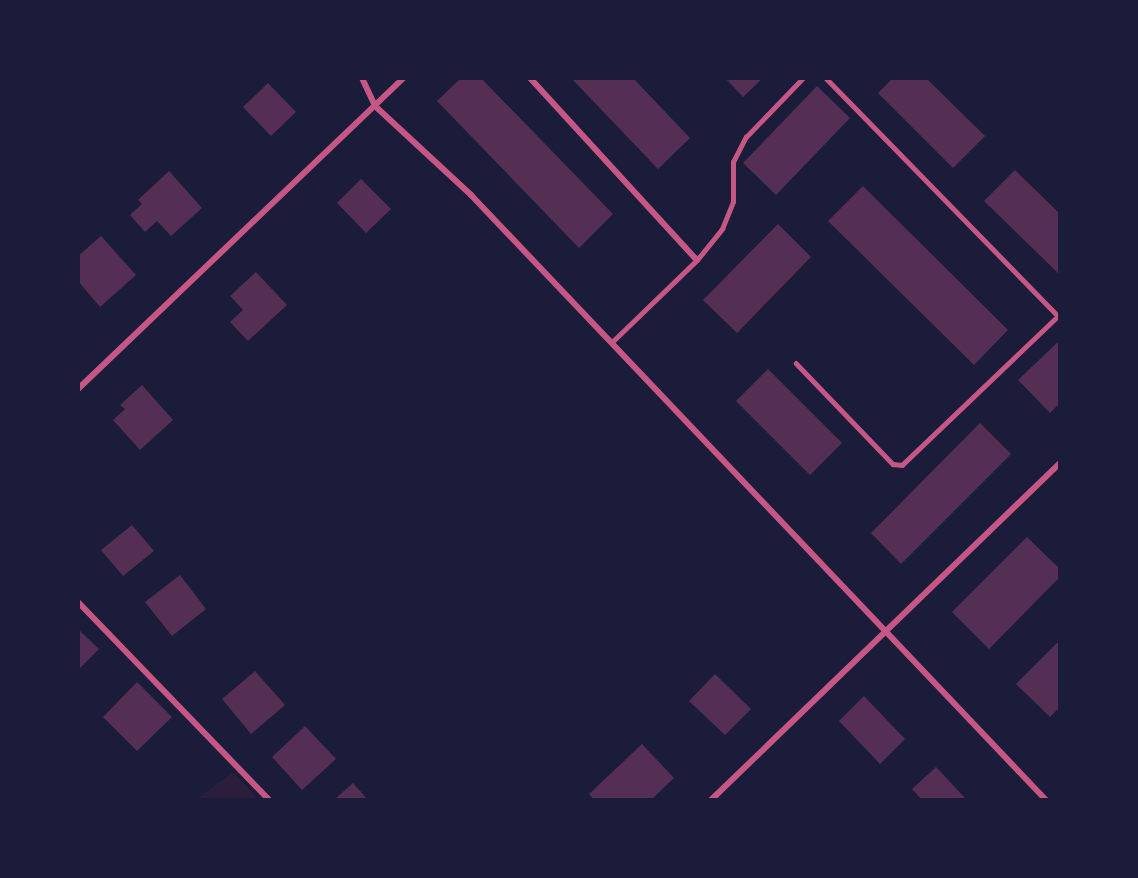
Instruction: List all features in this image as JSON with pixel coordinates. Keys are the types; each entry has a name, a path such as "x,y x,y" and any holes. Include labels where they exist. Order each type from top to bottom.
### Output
{"street":[{"path":"362,78 375,106 471,195 887,630 1046,800"},
{"path":"78,389 403,78"},
{"path":"530,78 697,260"},
{"path":"711,800 1060,463"},
{"path":"78,602 270,800"}],"lane":[{"path":"612,342 697,260 722,229 732,202 733,162 746,137 803,78"},
{"path":"796,363 893,464 902,465 1059,315 826,78"}],"shaded area":[{"path":"233,772 259,800 195,800"}],"building":[{"path":"461,78 481,78 613,214 579,248 437,101"},
{"path":"571,78 633,78 690,138 658,169"},
{"path":"725,78 763,78 743,97"},
{"path":"893,78 926,78 985,136 953,168 878,93"},
{"path":"268,83 296,112 271,136 243,107"},
{"path":"817,86 850,118 776,195 743,163"},
{"path":"1015,170 1060,214 1060,275 984,201"},
{"path":"169,171 202,208 171,236 157,221 145,232 130,215 142,204 138,200"},
{"path":"361,179 391,209 366,233 337,203"},
{"path":"863,186 1008,330 974,365 828,221"},
{"path":"778,224 811,257 737,333 703,300"},
{"path":"101,236 136,275 100,307 78,281 78,256"},
{"path":"256,272 287,305 248,341 230,322 243,310 230,296"},
{"path":"1060,340 1060,403 1050,413 1018,380"},
{"path":"768,369 842,443 810,475 736,401"},
{"path":"142,385 173,420 140,450 113,420 125,409 120,405"},
{"path":"980,423 1011,454 901,564 871,533"},
{"path":"132,525 154,551 123,576 101,550"},
{"path":"1027,537 1060,569 1060,577 989,649 952,612"},
{"path":"180,575 206,609 172,636 145,602"},
{"path":"78,629 99,649 78,670"},
{"path":"1060,640 1060,707 1050,717 1016,684"},
{"path":"255,671 285,705 251,734 222,699"},
{"path":"715,674 751,709 725,735 689,701"},
{"path":"137,682 172,717 137,751 103,717"},
{"path":"864,696 905,739 880,764 839,721"},
{"path":"305,726 336,759 302,790 272,757"},
{"path":"642,744 674,778 651,800 594,800 589,794"},
{"path":"936,767 967,800 922,800 912,789"},
{"path":"353,783 368,800 334,800"}]}
